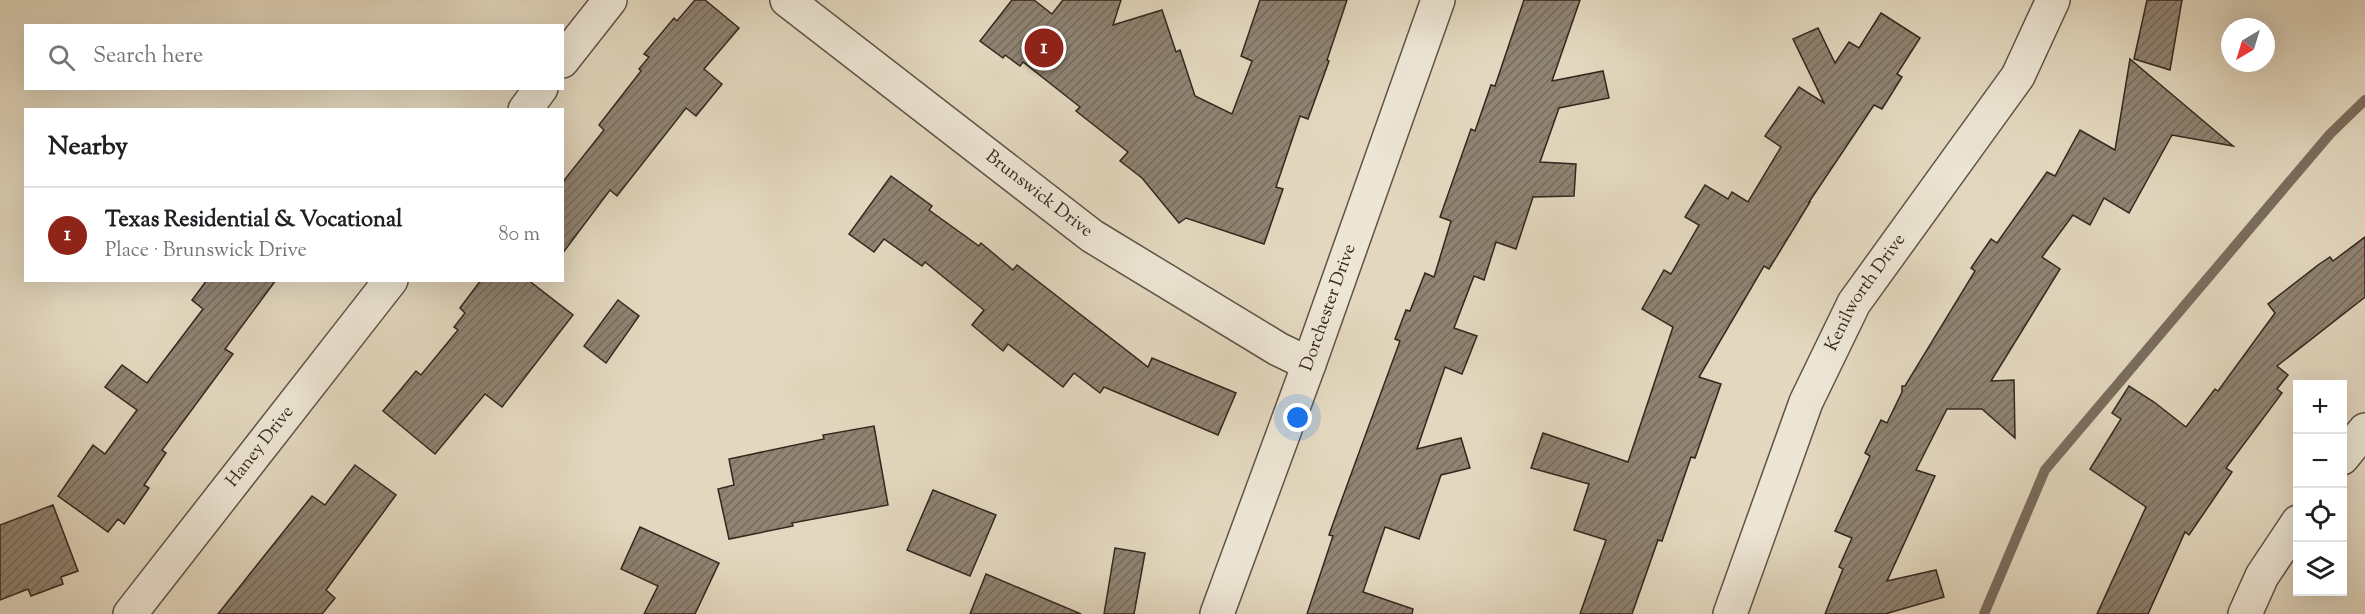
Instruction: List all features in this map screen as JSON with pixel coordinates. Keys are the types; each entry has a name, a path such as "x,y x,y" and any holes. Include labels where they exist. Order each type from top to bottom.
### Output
{"street":[{"path":"564,58 610,0"},
{"name":"Brunswick Drive","path":"787,0 1092,236 1278,349 1309,364"},
{"name":"Dorchester Drive","path":"1216,614 1309,364 1438,0"},
{"name":"Kenilworth Drive","path":"1730,614 1806,402 1854,303 2018,76 2053,0"},
{"path":"526,108 540,90"},
{"name":"Haney Drive","path":"130,614 389,282"},
{"path":"2347,454 2365,430"},
{"path":"2245,614 2262,576 2293,530"}],"building":[{"path":"695,0 705,0 739,28 704,69 722,84 696,116 686,108 617,196 610,190 564,251 564,180 604,130 599,125 641,71 639,69 649,57 644,54 674,18 677,21"},
{"path":"1012,0 1034,0 1052,14 1063,0 1121,0 1113,25 1162,10 1176,52 1180,50 1195,96 1232,114 1252,61 1241,56 1260,0 1347,0 1327,60 1329,61 1308,119 1300,116 1276,187 1283,189 1264,244 1186,218 1179,223 1142,178 1120,161 1128,152 1076,111 1080,107 1023,62 1020,66 1005,55 1003,58 980,41"},
{"path":"1524,0 1580,0 1552,81 1603,71 1609,98 1559,108 1540,162 1576,164 1574,196 1533,197 1516,249 1496,242 1484,280 1474,276 1454,328 1477,336 1462,374 1445,367 1417,449 1461,438 1470,468 1441,475 1419,539 1385,527 1363,592 1413,609 1412,614 1307,614 1333,536 1329,535 1400,341 1395,339 1406,310 1410,311 1425,273 1434,277 1451,221 1440,217 1471,129 1475,131 1491,85 1495,86"},
{"path":"2147,0 2182,0 2170,70 2134,59"},
{"path":"1881,13 1920,38 1897,74 1902,77 1882,109 1874,105 1809,202 1769,269 1764,266 1699,377 1721,384 1695,458 1691,457 1662,541 1658,540 1632,614 1580,614 1606,540 1574,530 1589,484 1531,468 1543,433 1628,462 1673,327 1642,309 1664,270 1671,274 1699,225 1685,217 1705,185 1728,199 1732,192 1748,202 1781,147 1765,136 1799,87 1824,103 1793,39 1818,28 1835,63 1849,42 1859,48"},
{"path":"2130,59 2233,146 2172,135 2129,213 2104,198 2090,225 2073,215 2042,257 2060,269 1991,381 2014,380 2015,438 1982,409 1947,409 1916,470 1935,476 1887,581 1936,570 1944,597 1885,614 1825,614 1843,569 1839,567 1852,538 1835,531 1870,456 1865,453 1881,420 1887,423 1902,392 1902,386 1905,386 1975,271 1971,268 1991,239 1997,243 2047,172 2055,176 2080,130 2115,150"},
{"path":"891,176 932,206 929,210 979,246 981,243 1013,270 1017,265 1148,367 1152,358 1236,393 1218,435 1104,387 1100,393 1074,373 1063,387 1008,344 1003,351 972,325 984,310 925,262 922,266 884,239 874,252 849,234"},
{"path":"2365,237 2365,297 2277,366 2288,375 2277,389 2282,393 2226,468 2232,472 2189,535 2185,532 2148,614 2097,614 2146,507 2090,469 2121,419 2112,413 2129,386 2186,427 2215,389 2218,391 2275,313 2268,304 2318,265 2330,257 2333,261"},
{"path":"206,282 275,282 225,349 233,354 162,450 166,453 144,485 149,488 124,524 118,519 108,532 58,496 93,445 105,454 137,410 105,387 122,365 147,383 203,309 192,300"},
{"path":"480,282 531,282 573,315 502,407 485,394 435,454 383,411 416,371 421,375 458,330 454,327 465,313 460,308"},
{"path":"618,300 639,316 606,363 584,346"},
{"path":"874,426 888,505 792,523 793,526 729,539 718,489 734,485 729,459 824,439 823,435"},
{"path":"355,465 396,495 326,590 335,598 322,614 218,614 312,496 325,505"},
{"path":"933,490 996,515 970,576 907,550"},
{"path":"53,505 78,571 61,577 63,584 31,596 28,589 0,600 0,525"},
{"path":"640,527 719,563 695,614 644,614 658,586 621,569"},
{"path":"1115,548 1145,553 1134,614 1104,614"},
{"path":"986,574 1081,614 970,614"}],"waterway":[{"path":"1984,614 2045,470 2330,134 2365,100"}],"place":[{"name":"Texas Residential & Vocational","path":"1044,48"}]}
